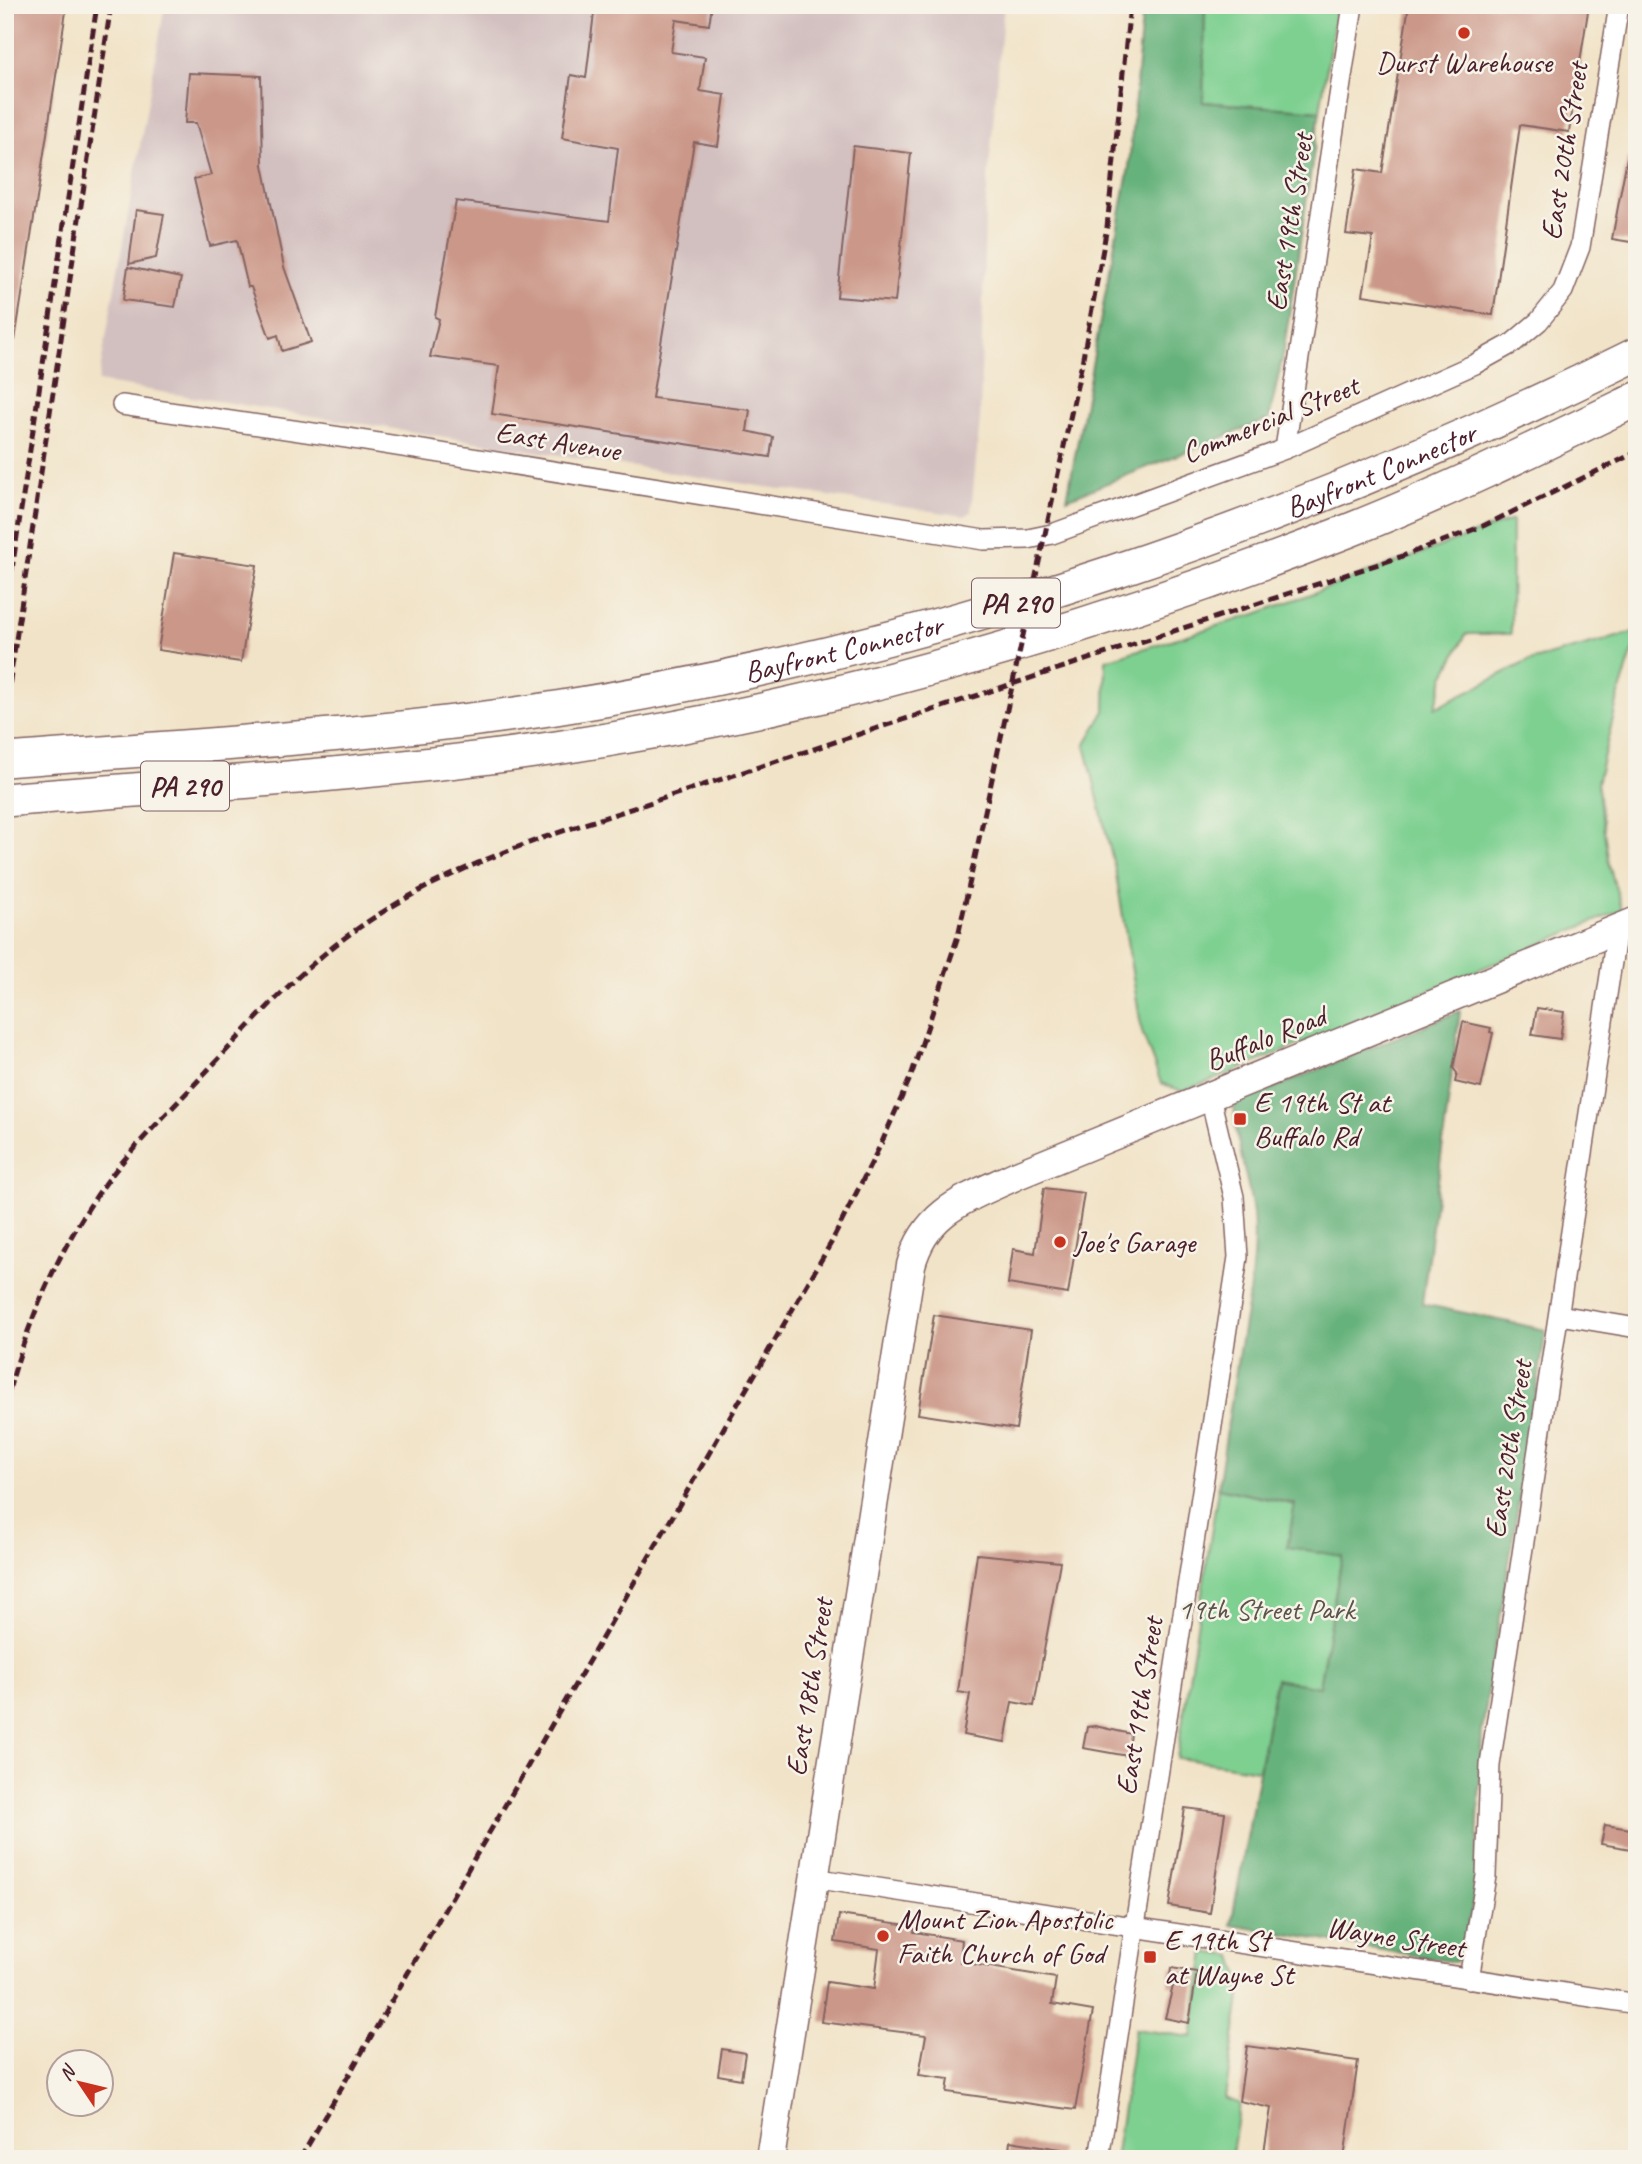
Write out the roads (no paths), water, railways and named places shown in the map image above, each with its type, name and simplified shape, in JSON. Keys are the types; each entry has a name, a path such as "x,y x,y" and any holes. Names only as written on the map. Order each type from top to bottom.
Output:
{"highway":[{"name":"Bayfront Connector","path":"5,760 360,732 557,708 711,680 827,655 1092,581 1206,542 1459,440 1637,355"},
{"name":"Bayfront Connector","path":"5,800 365,771 555,748 715,720 867,686 1058,633 1211,582 1353,529 1500,466 1637,399"}],"main road":[{"name":"Buffalo Road","path":"925,1229 962,1201 1017,1175 1627,925"},
{"name":"East 18th Street","path":"770,2159 911,1265 925,1229"}],"street":[{"name":"East 19th Street","path":"1285,449 1353,5"},
{"name":"East 20th Street","path":"1556,302 1570,279 1580,247 1619,5"},
{"name":"Commercial Street","path":"985,540 1028,539 1075,527 1285,449 1496,354 1528,331 1556,302"},
{"name":"East Avenue","path":"122,405 361,440 985,540"},
{"name":"East 20th Street","path":"1469,1979 1486,1876 1490,1765 1559,1315 1627,925"},
{"name":"East 19th Street","path":"1099,2159 1238,1257 1234,1197 1210,1097"},
{"path":"1559,1315 1637,1328"},
{"name":"Wayne Street","path":"813,1878 1637,2004"}],"railway":[{"path":"5,616 97,5"},
{"path":"5,713 111,5"},
{"path":"300,2159 831,1243 882,1142 911,1076 958,936 1082,363 1107,227 1130,5"},
{"path":"5,1405 23,1344 47,1285 76,1229 111,1176 156,1124 296,979 357,929 403,900 475,864 551,835 1400,557 1483,526 1637,452"}],"place":[{"name":"Durst Warehouse","path":"1464,33"},
{"name":"E 19th St at Buffalo Rd","path":"1240,1119"},
{"name":"Joe's Garage","path":"1060,1242"},
{"name":"Mount Zion Apostolic Faith Church of God","path":"883,1936"},
{"name":"E 19th St at Wayne St","path":"1150,1957"}],"park label":[{"name":"19th Street Park","path":"1266,1609"}]}
